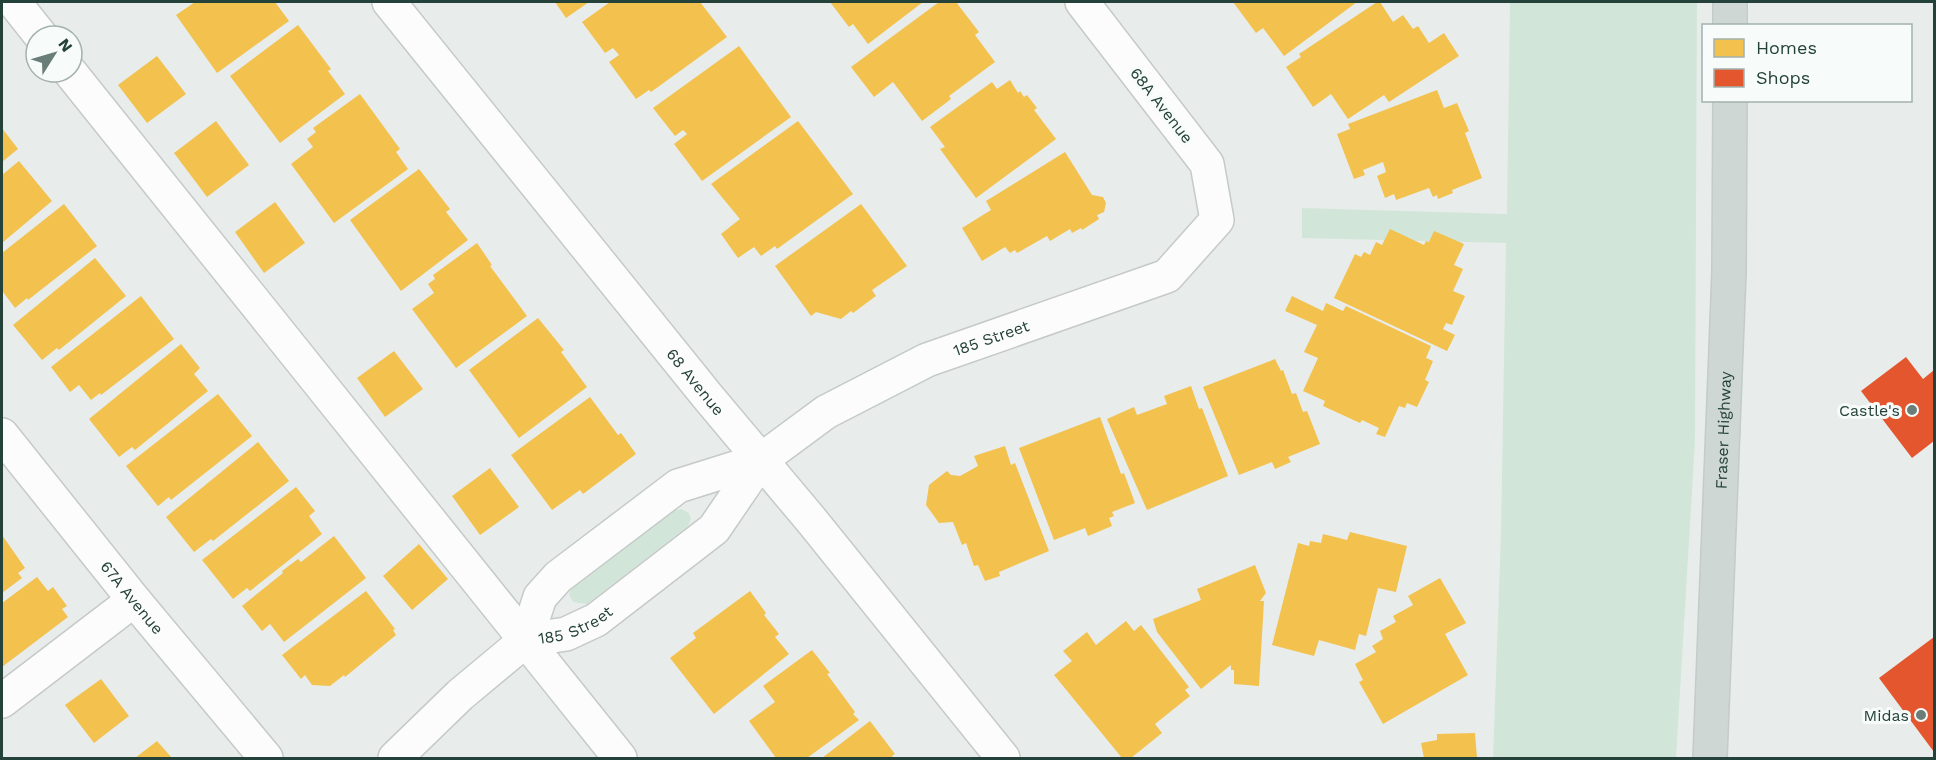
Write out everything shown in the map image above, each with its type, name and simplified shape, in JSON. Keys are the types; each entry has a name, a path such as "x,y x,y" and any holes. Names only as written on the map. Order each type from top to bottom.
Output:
{"main road":[{"path":"1730,2 1730,24"},
{"name":"Fraser Highway","path":"1710,759 1729,284 1730,102"}],"street":[{"path":"14,2 31,24"},
{"name":"68 Avenue","path":"389,2 1003,759"},
{"name":"68A Avenue","path":"1082,2 1207,164 1217,220"},
{"path":"80,84 620,759"},
{"name":"185 Street","path":"761,460 714,529 596,620 566,634 526,640 540,597 558,577 678,486 761,460 826,412 927,360 1167,276 1217,220"},
{"name":"67A Avenue","path":"2,435 134,600 266,759"},
{"path":"2,701 134,600"},
{"path":"395,759 460,695 526,640"}],"green space":[{"path":"1510,2 1697,2 1695,441 1676,758 1493,758 1501,534 1506,243 1302,238 1302,208 1507,214"},
{"path":"681,509 689,513 691,519 688,526 587,604 573,602 569,595 571,588 674,511"}],"building: Homes":[{"path":"195,2 275,2 289,21 217,73 176,15"},
{"path":"555,2 589,2 566,18"},
{"path":"610,2 700,2 727,37 651,92 649,90 636,99 609,62 619,55 613,48 605,53 582,22"},
{"path":"830,2 923,2 868,44 853,24 849,27"},
{"path":"939,2 956,2 979,32 975,35 995,62 949,96 951,99 922,121 893,82 874,97 851,67"},
{"path":"1233,2 1357,2 1284,56 1263,28 1256,33"},
{"path":"1380,2 1393,22 1403,15 1413,29 1418,26 1429,43 1444,33 1459,56 1389,102 1384,95 1348,119 1331,94 1313,107 1286,67 1301,57 1299,54"},
{"path":"298,25 331,69 328,71 345,94 280,143 230,76"},
{"path":"739,46 791,117 702,181 674,144 687,134 683,130 675,136 653,108"},
{"path":"157,56 186,94 147,123 118,85"},
{"path":"1010,80 1018,93 1020,91 1024,97 1027,95 1037,108 1034,110 1056,139 976,198 940,149 945,147 930,127 992,82 997,89"},
{"path":"1437,90 1444,108 1457,103 1469,131 1465,133 1482,178 1452,190 1453,193 1438,199 1437,195 1433,197 1429,188 1396,200 1394,194 1385,198 1377,176 1386,172 1383,162 1363,170 1365,175 1354,179 1337,134 1350,129 1348,124"},
{"path":"360,94 400,149 396,152 408,169 334,223 291,164 313,147 307,139 316,132 313,128"},
{"path":"216,121 249,165 207,197 174,153"},
{"path":"798,121 853,194 777,249 775,246 761,256 754,247 738,258 721,234 740,219 711,184"},
{"path":"2,128 18,149 2,162"},
{"path":"1065,152 1092,195 1103,197 1106,203 1104,212 1097,215 1099,219 1082,230 1081,228 1072,233 1070,229 1050,241 1047,236 1017,253 1015,250 1010,253 1005,247 982,261 962,228 991,210 986,201"},
{"path":"19,161 52,201 2,243 2,175"},
{"path":"419,169 450,209 446,212 468,240 401,291 350,220"},
{"path":"275,202 305,243 264,273 235,232"},
{"path":"64,204 97,246 15,308 2,293 2,253"},
{"path":"861,204 907,266 872,290 876,296 853,313 851,311 841,319 816,312 811,316 775,266"},
{"path":"1390,229 1424,245 1426,241 1429,242 1434,231 1464,244 1454,265 1463,269 1453,291 1465,296 1452,325 1446,323 1443,329 1455,335 1447,351 1334,298 1355,254 1361,257 1364,252 1370,255 1376,242 1382,245"},
{"path":"477,243 492,265 490,266 527,316 456,368 412,309 434,293 428,284 435,279 433,275"},
{"path":"95,258 126,296 59,350 57,348 42,360 13,325"},
{"path":"141,296 174,339 101,395 100,393 91,400 79,385 70,392 51,367"},
{"path":"1292,296 1323,311 1326,303 1343,311 1346,306 1431,346 1426,358 1433,361 1425,380 1429,382 1417,407 1407,403 1405,408 1399,406 1385,437 1376,434 1379,428 1362,420 1360,423 1323,406 1325,401 1303,391 1318,358 1304,352 1317,325 1285,311"},
{"path":"538,318 564,350 561,352 587,387 519,438 469,370"},
{"path":"181,344 200,368 194,374 208,391 135,450 132,447 119,457 89,419"},
{"path":"394,351 423,389 385,417 357,378"},
{"path":"1275,359 1281,371 1283,370 1292,394 1296,393 1303,412 1307,411 1320,444 1288,457 1291,462 1275,469 1272,462 1239,475 1203,387"},
{"path":"1191,386 1199,409 1202,408 1228,476 1147,510 1107,419 1134,407 1137,415 1167,404 1164,396"},
{"path":"218,394 252,436 171,500 169,497 158,506 126,466"},
{"path":"590,397 618,435 621,433 636,454 583,494 580,490 552,510 511,455"},
{"path":"1100,417 1121,474 1124,473 1135,503 1112,512 1114,516 1109,518 1112,526 1088,536 1085,528 1054,540 1019,448"},
{"path":"258,442 289,481 213,541 211,539 194,552 166,517"},
{"path":"1005,446 1011,465 1015,463 1049,551 999,572 1000,576 985,581 978,565 974,566 966,543 962,545 953,522 939,523 926,505 929,485 947,471 951,475 960,476 978,466 974,456"},
{"path":"490,468 519,507 480,535 452,496"},
{"path":"296,487 315,511 309,516 322,534 250,591 247,588 233,599 202,560"},
{"path":"1350,532 1407,546 1396,592 1378,588 1366,636 1359,634 1355,650 1319,640 1314,656 1272,645 1298,543 1309,546 1310,541 1321,543 1323,534 1347,540"},
{"path":"2,535 25,568 18,573 22,578 2,593"},
{"path":"334,536 366,578 284,642 270,624 262,631 242,606 283,573 282,571 298,559 301,562"},
{"path":"419,544 448,579 412,610 383,576"},
{"path":"1255,565 1266,593 1260,601 1264,601 1259,686 1234,684 1234,670 1231,670 1231,665 1201,689 1157,632 1153,619 1201,600 1197,589"},
{"path":"37,577 48,591 53,587 67,606 62,609 68,617 2,667 2,603"},
{"path":"1440,578 1466,623 1445,634 1468,675 1383,724 1359,682 1363,680 1355,664 1376,652 1372,646 1383,639 1380,631 1396,622 1393,616 1413,605 1408,596"},
{"path":"366,591 395,629 393,630 396,635 345,677 344,675 330,686 312,685 305,675 301,679 282,655"},
{"path":"750,591 766,613 764,615 779,634 775,637 789,654 714,714 670,658 696,638 693,633"},
{"path":"1126,621 1134,631 1141,625 1189,687 1185,690 1190,696 1155,724 1162,733 1131,758 1122,758 1054,675 1072,661 1063,651 1087,632 1096,645"},
{"path":"812,650 830,673 827,674 859,720 807,758 776,758 749,721 775,702 763,686"},
{"path":"101,679 129,716 94,743 65,705"},
{"path":"870,721 895,754 892,756 894,758 822,758"},
{"path":"1475,733 1477,758 1424,758 1421,743 1437,740 1437,734"},
{"path":"157,741 172,758 135,758"}],"building: Shops":[{"path":"1906,357 1923,379 1934,370 1934,441 1912,458 1861,391"},
{"name":"Midas","path":"1934,637 1934,752 1879,678"}],"place":[{"name":"Castle's","path":"1912,410"},
{"name":"Midas","path":"1921,715"}]}
